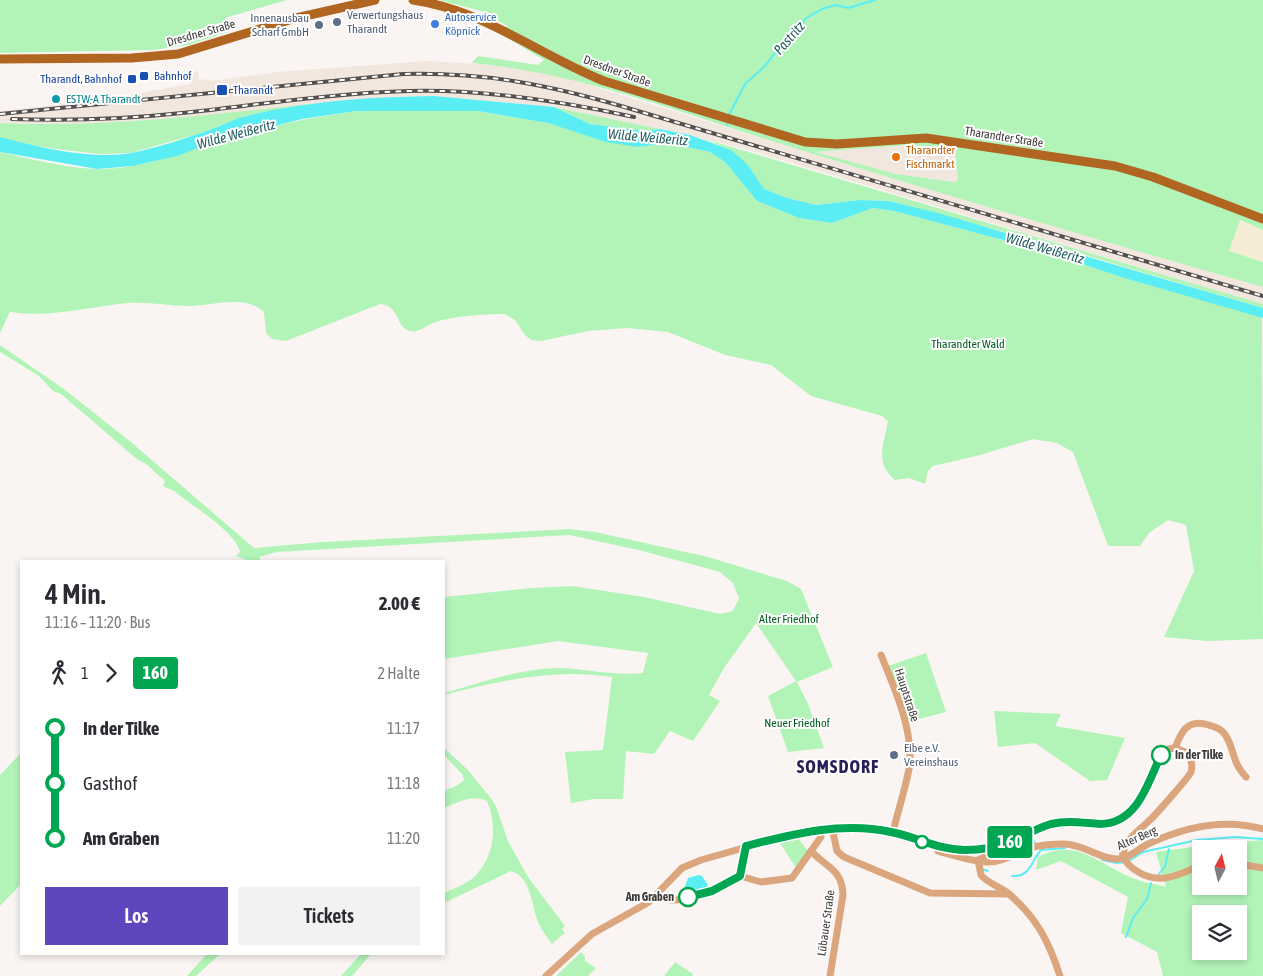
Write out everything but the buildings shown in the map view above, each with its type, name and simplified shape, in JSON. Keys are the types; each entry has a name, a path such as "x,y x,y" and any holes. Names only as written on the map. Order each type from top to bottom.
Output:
{"main road":[{"name":"Dresdner Straße","path":"0,59 132,58 178,54 296,18 375,0"},
{"name":"Dresdner Straße","path":"413,0 440,5 472,15 571,67 604,81 735,121"},
{"name":"Tharandter Straße","path":"735,121 805,142 837,144 897,139 931,139 1115,166 1153,177 1263,219"}],"street":[{"name":"Hauptstraße","path":"881,655 898,699 907,734 909,767 893,832"},
{"path":"1175,748 1180,733 1188,725 1199,723 1214,726 1226,736 1237,769 1246,777"},
{"path":"546,976 598,930 656,896 682,868 746,846 832,828 861,828 893,832 942,848 965,850 1002,845 1051,824 1072,821 1098,824 1115,821 1141,801 1162,754 1175,748 1188,753 1191,761 1190,774 1156,814 1128,840 1124,850 1126,860 1144,876 1162,879 1192,868"},
{"name":"Alter Berg","path":"936,850 987,862 1000,860 1039,846 1065,844 1081,846 1105,857 1126,860 1160,839 1201,827 1219,824 1242,824 1263,829"},
{"path":"832,828 837,851 844,857 924,892 956,894 990,892 1009,894"},
{"path":"656,896 666,899 699,896 740,876 761,882 792,878 821,837 820,830"},
{"path":"1002,845 1001,850 978,860 979,871 983,878 1009,894 1032,918 1050,945 1060,976"},
{"path":"740,876 746,846"},
{"name":"Lübauer Straße","path":"811,851 839,874 843,883 843,895 830,976"},
{"path":"1248,866 1263,868"}],"shaded area":[{"path":"427,61 493,65 548,73 883,175 1263,287 1263,304 748,150 690,135 554,107 434,96 394,97 174,120 91,125 0,123 0,111 100,100 191,84 191,72 198,71 199,80 210,79 211,81 277,72"},
{"path":"908,145 944,147 955,152 958,180 954,182 896,174 813,152"},
{"path":"1240,220 1263,230 1263,262 1229,251"}],"green space":[{"path":"0,0 287,0 225,18 228,32 188,45 153,50 0,53"},
{"path":"439,0 1263,0 1263,230 1240,220 1229,251 1263,262 1263,287 909,183 633,97 553,76 513,68 472,63 478,56 538,65 544,60 502,35 507,26 481,11","holes":["908,145 944,147 944,151 955,152 958,180 954,182 896,174 815,152"]},
{"path":"309,104 245,116 208,131 130,153 101,154 64,150 29,145 0,137 0,123 78,124 155,120"},
{"path":"554,107 660,129 645,131 590,124"},
{"name":"Tharandter Wald","path":"356,111 478,111 548,123 638,147 669,143 710,152 725,162 757,201 799,218 832,223 873,208 894,211 1040,250 1124,278 1262,317 1263,639 1208,641 1164,637 1194,571 1186,525 1168,520 1149,533 1140,546 1108,546 1073,452 1057,443 1033,439 980,455 933,466 928,471 925,484 909,478 895,480 884,467 882,453 888,421 882,416 811,396 771,365 725,355 668,332 627,328 588,331 541,341 531,340 525,335 515,320 505,314 457,317 438,321 418,330 410,331 402,326 391,309 380,304 286,341 272,339 266,333 264,312 248,303 228,302 199,306 128,303 54,313 25,314 10,312 0,333 0,152 73,167 112,169 157,160 267,127"},
{"path":"701,138 1263,304 1263,308 1041,242 889,201 859,200 816,205 787,198 764,189 731,150"},
{"path":"0,345 64,389 132,443 254,548 323,542 570,529 595,532 708,557 787,581 801,589 833,667 797,682 808,704 824,748 788,752 768,696 796,681 756,623 724,668 709,695 720,701 693,741 670,731 654,754 626,751 623,799 594,799 571,803 565,752 603,750 612,677 569,674 548,675 485,685 445,695 445,693 530,670 559,668 622,674 643,673 648,653 558,641 445,659 445,597 531,588 572,586 644,597 720,614 733,611 739,598 733,583 720,572 643,551 569,535 277,552 259,557 260,560 246,560 236,556 240,552 236,544 212,519 174,491 163,486 165,481 145,463 138,460 61,394 53,391 39,376 0,352"},
{"path":"926,653 946,712 911,721 907,719 888,666"},
{"path":"994,711 1061,714 1055,726 1125,738 1107,780 1090,781 1035,743 998,747"},
{"path":"445,749 468,770 490,797 496,806 508,841 528,877 565,926 562,929 565,933 552,944 539,924 527,886 518,874 511,871 445,903 445,893 462,885 477,874 488,857 491,848 493,829 487,801 476,798 460,801 445,808 445,791 464,780 462,774 445,756"},
{"path":"20,754 20,885 0,906 0,775"},
{"path":"798,838 808,851 796,868 780,843"},
{"path":"1263,840 1263,976 1163,976 1157,952 1121,933 1128,897 1061,861 1036,870 1038,857 1052,851 1076,851 1088,855 1135,879 1166,887 1156,852 1192,847 1192,895 1248,895 1248,841"},
{"path":"581,952 585,957 585,961 596,968 588,976 556,976"},
{"path":"206,955 219,955 196,976 187,976"},
{"path":"360,955 370,955 352,976 341,976"},
{"path":"675,962 693,974 692,976 664,976"}],"water":[{"name":"Wilde Weißeritz","path":"434,96 554,107 590,124 645,131 660,129 690,135 731,150 747,164 764,189 787,198 816,205 859,200 889,201 938,213 1263,308 1263,318 1124,278 1040,250 894,211 873,208 832,223 799,218 757,201 725,162 710,152 669,143 638,147 606,142 548,123 478,111 356,111 302,119 216,141 177,156 133,166 97,169 0,152 0,137 82,154 115,155 131,153 189,137 241,117 269,111 316,103 387,97"},
{"path":"702,876 708,885 707,888 701,893 682,894 688,878"}],"waterway":[{"name":"Pastritz","path":"729,115 745,84 765,66 784,41 796,34 805,19 822,9 836,5 848,8 875,0"},
{"path":"1006,839 1015,835"},
{"path":"1031,837 1036,844"},
{"path":"1129,861 1143,852 1197,840 1235,837 1263,839"},
{"path":"1121,847 1123,841"},
{"path":"1012,876 1018,876 1027,871 1041,850 1065,848"},
{"path":"1159,874 1165,866 1169,849"},
{"path":"1102,860 1117,863 1125,862"},
{"path":"982,869 988,871"},
{"path":"1126,937 1133,918 1147,899 1151,883"}],"railway":[{"path":"0,114 403,74 487,77 566,91 621,106 1263,296"},
{"path":"12,119 76,120 140,117 352,94 409,91 465,92 522,97 634,117"}],"bus line":[{"name":"160","path":"688,897 699,896 712,891 740,876 745,860 746,846 795,834 832,828 861,828 893,832 936,847 965,850 1002,845 1040,827 1051,824 1072,821 1098,824 1115,821 1141,801 1161,755"}],"place":[{"name":"Verwertungshaus Tharandt","path":"337,22"},
{"name":"Autoservice Köpnick","path":"435,24"},
{"name":"Innenausbau Scharf GmbH","path":"319,25"},
{"name":"Bahnhof","path":"144,76"},
{"name":"Tharandt, Bahnhof","path":"132,79"},
{"name":"Tharandt","path":"222,90"},
{"name":"ESTW-A Tharandt","path":"56,99"},
{"name":"Tharandter Fischmarkt","path":"896,157"},
{"name":"Eibe e.V. Vereinshaus","path":"894,755"},
{"name":"In der Tilke","path":"1161,755"},
{"name":"Am Graben","path":"688,897"}],"district":[{"name":"SOMSDORF","path":"838,767"}],"park label":[{"name":"Alter Friedhof","path":"789,619"},
{"name":"Neuer Friedhof","path":"797,723"}]}
